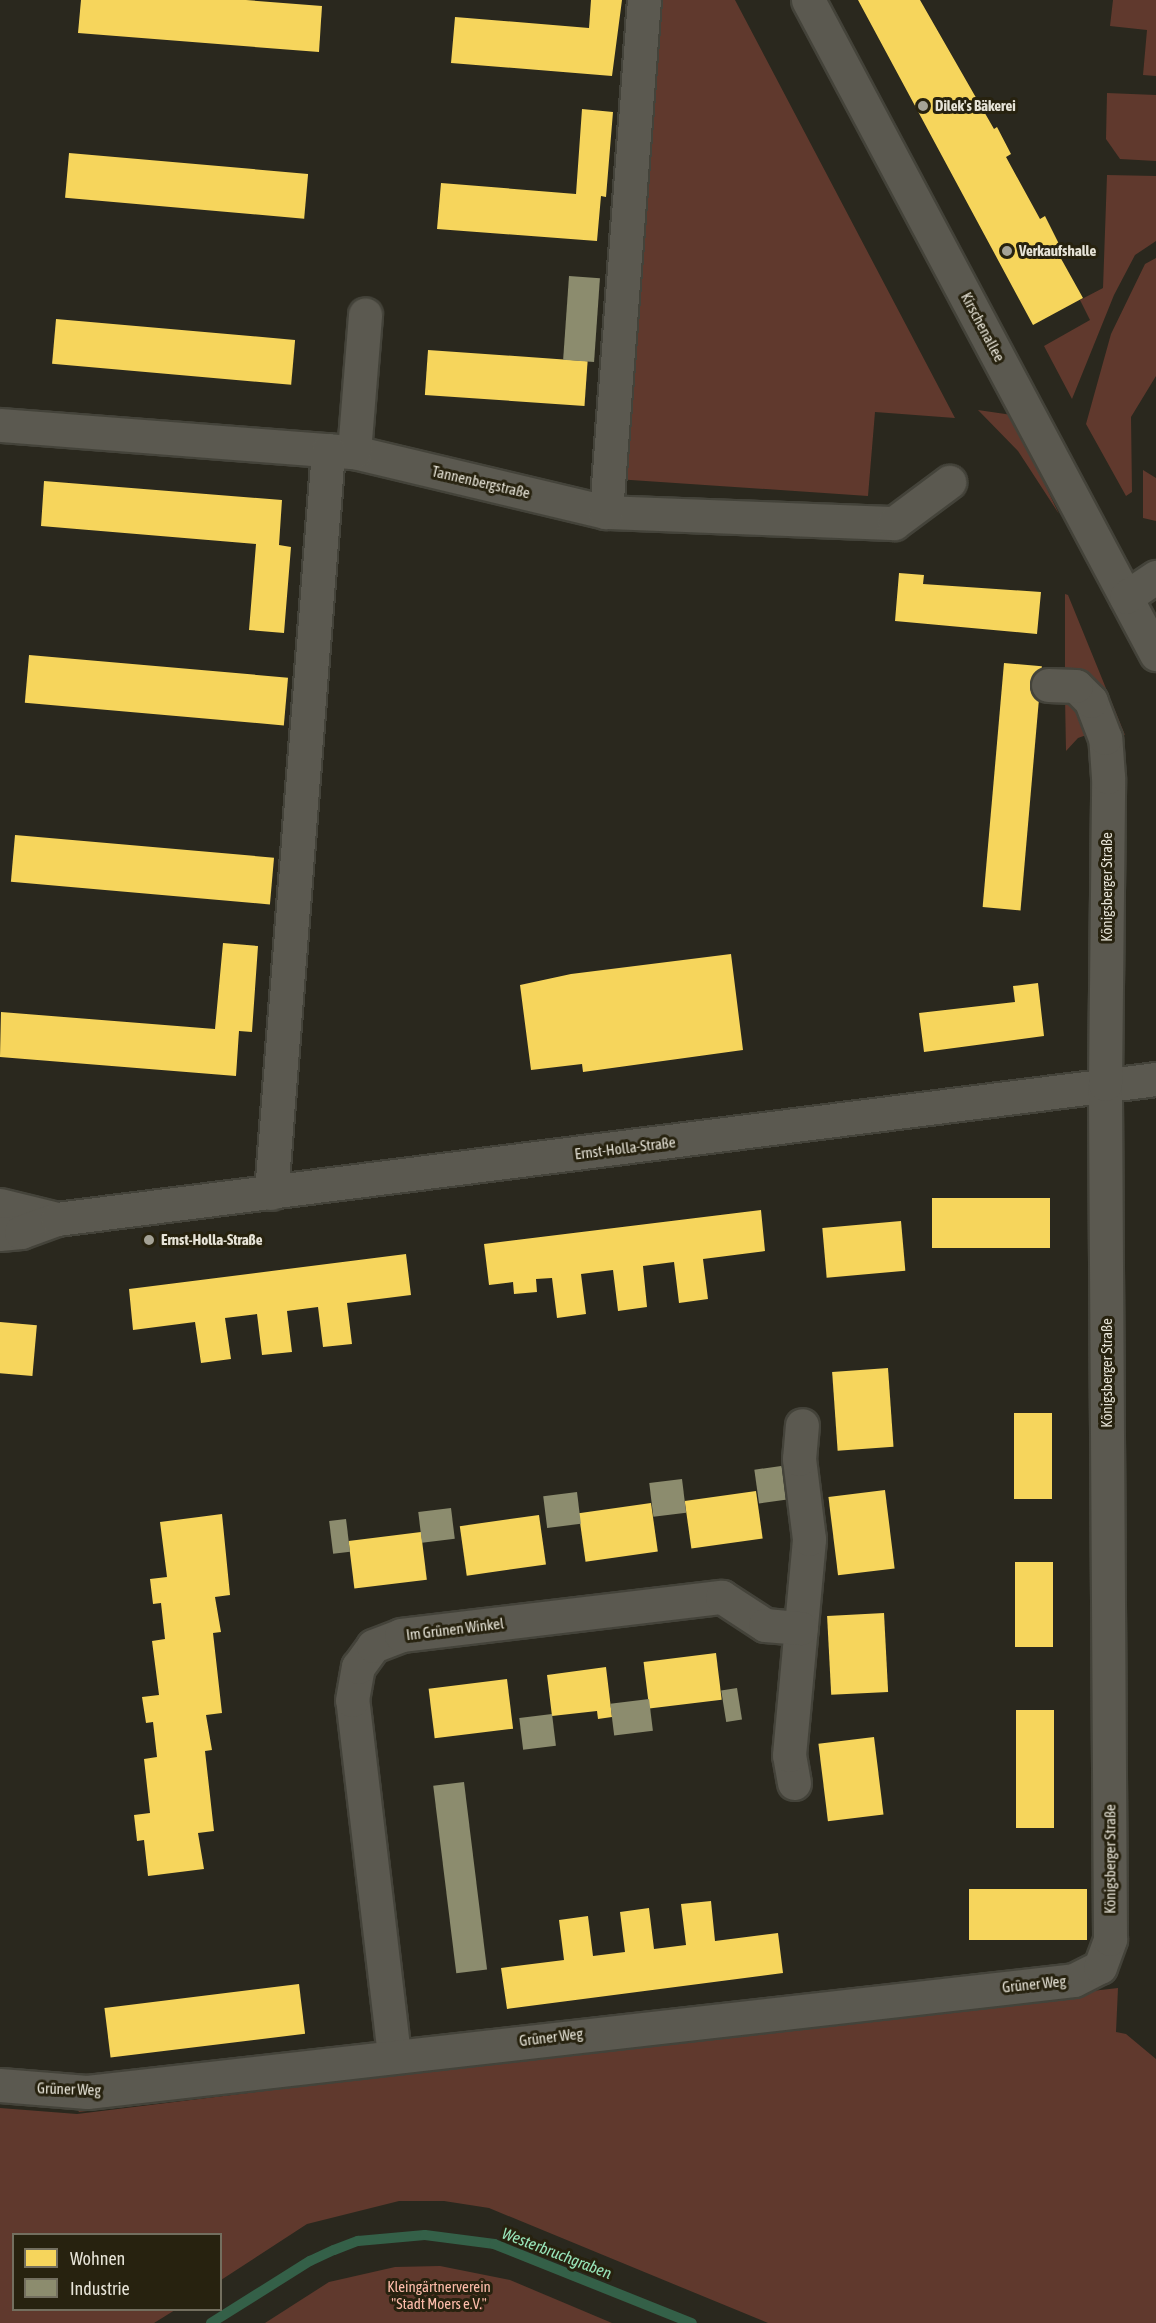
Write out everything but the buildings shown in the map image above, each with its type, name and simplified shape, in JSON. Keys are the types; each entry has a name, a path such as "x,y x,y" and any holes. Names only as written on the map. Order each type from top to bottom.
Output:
{"street":[{"path":"606,512 644,0"},
{"name":"Kirschenallee","path":"808,0 1156,654"},
{"path":"271,1193 341,451 365,314"},
{"name":"Tannenbergstraße","path":"0,425 341,451 606,512 894,524 949,482"},
{"path":"1126,597 1156,577"},
{"name":"Königsberger Straße","path":"1048,685 1076,686 1091,701 1105,738 1108,777 1105,1084 1110,1939 1100,1967"},
{"name":"Ernst-Holla-Straße","path":"0,1234 21,1232 57,1219 1156,1079"},
{"name":"Ernst-Holla-Straße","path":"0,1205 57,1219"},
{"path":"794,1783 789,1755 809,1539 799,1459 802,1425"},
{"name":"Im Grünen Winkel","path":"394,2055 352,1700 357,1667 373,1646 400,1635 722,1597 765,1625 801,1628"},
{"name":"Grüner Weg","path":"0,2085 87,2092 394,2055 1074,1980 1100,1967"}],"green space":[{"path":"653,0 735,0 955,418 875,412 868,496 616,479"},
{"path":"1113,0 1156,0 1156,76 1143,75 1147,30 1110,26"},
{"path":"1107,93 1156,95 1156,161 1120,159 1106,139"},
{"path":"1107,175 1156,176 1156,241 1135,255 1114,295 1072,399 1044,346 1090,320 1080,300 1103,288"},
{"path":"1156,258 1156,376 1131,417 1132,492 1126,496 1086,424 1111,334 1145,264"},
{"path":"978,410 1012,415 1059,514 1018,451"},
{"path":"1143,470 1156,478 1156,521 1143,518"},
{"path":"1065,594 1068,595 1125,735 1115,731 1073,670 1065,668"},
{"path":"1065,697 1071,697 1092,733 1078,738 1066,751"},
{"path":"1118,1988 1116,2032 1126,2034 1156,2059 1156,2323 768,2323 489,2208 444,2201 399,2201 307,2224 222,2279 222,2233 12,2233 12,2311 173,2311 154,2323 0,2323 0,2108 77,2114 288,2088 79,2112 76,2107 106,2107 345,2077 346,2081 371,2078 371,2074"},
{"name":"Kleingärtnerverein \"Stadt Moers e.V.\"","path":"440,2266 510,2280 612,2323 265,2323 329,2282 395,2267"}],"waterway":[{"name":"Westerbruchgraben","path":"211,2323 310,2261 334,2250 358,2241 425,2235 494,2244 692,2323"}],"place":[{"name":"Dilek's Bäkerei","path":"923,106"},
{"name":"Verkaufshalle","path":"1007,251"},
{"name":"Ernst-Holla-Straße","path":"149,1240"}]}
